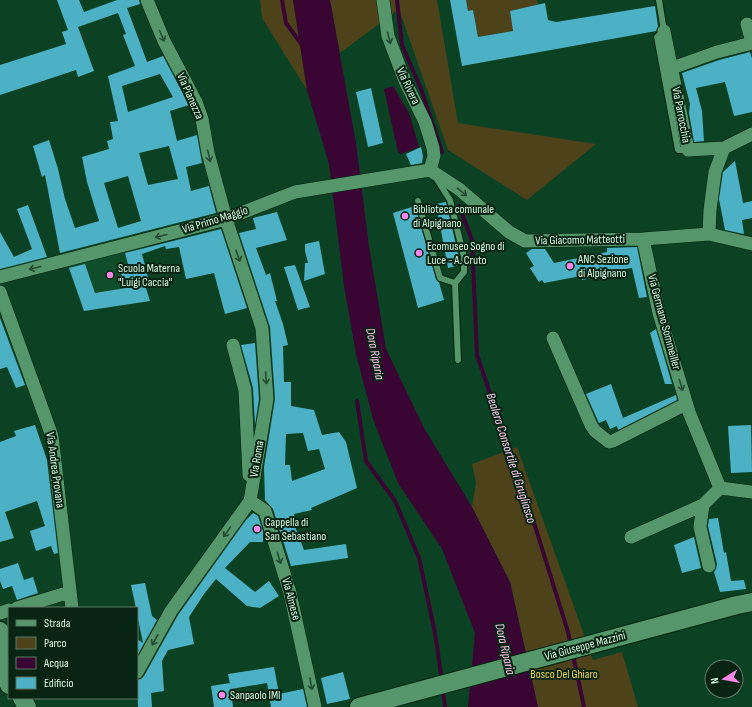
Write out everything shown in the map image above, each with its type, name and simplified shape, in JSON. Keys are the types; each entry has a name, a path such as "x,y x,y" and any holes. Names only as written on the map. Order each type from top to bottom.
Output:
{"street":[{"name":"Via Pianezza","path":"147,0 164,41 196,102 202,119 208,153 226,219"},
{"name":"Via Rivera","path":"382,0 388,36 392,48 405,81 425,122 433,148 434,156 424,171"},
{"path":"672,68 717,52 752,42 747,24"},
{"name":"Via Parrocchia","path":"664,31 688,150 724,148"},
{"path":"709,234 710,210 715,172 724,148 752,134"},
{"name":"Via Primo Maggio","path":"0,277 226,219 295,192 424,171"},
{"name":"Via Giacomo Matteotti","path":"424,171 459,189 508,232 525,241 644,239 709,234 752,244"},
{"name":"Via Roma","path":"138,670 171,611 250,500 267,399 263,339 262,328 226,219"},
{"name":"Via Germano Sommeiller","path":"644,239 659,313 686,404 720,488"},
{"name":"Via Andrea Provana","path":"0,292 52,436 72,607"},
{"path":"552,338 591,425 595,431 609,442 614,441 686,404"},
{"path":"233,345 245,390 250,500"},
{"path":"631,537 703,505 720,488 752,492"},
{"name":"Via Almese","path":"250,500 265,511 290,592 315,707"},
{"path":"703,505 700,527 709,566"},
{"path":"20,607 70,592"},
{"name":"Via Giuseppe Mazzini","path":"359,707 627,634 752,602"},
{"name":"Via Giuseppe Mazzini","path":"718,611 752,615"},
{"path":"0,630 8,654"},
{"path":"0,658 8,682"}],"lane":[{"path":"658,0 664,31 657,37 678,150 688,150"},
{"path":"424,171 450,200 464,257 464,272 455,283 458,360"},
{"path":"418,201 440,278 455,283"}],"shaded area":[{"name":"Scuola Materna \"Luigi Caccia\"","path":"140,243 149,281 144,282 150,301 84,311 68,264"}],"green space":[{"path":"260,0 293,0 307,90 262,18"},
{"path":"330,0 437,0 458,123 596,144 527,200 448,150 399,9 340,53"},
{"path":"466,0 537,0 538,5 510,11 513,31 478,37 473,10 468,11"},
{"name":"Bosco Del Ghiaro","path":"517,447 593,660 622,652 638,707 538,707 510,582 472,507 476,483 472,464"}],"water":[{"name":"Dora Riparia","path":"293,0 330,0 356,143 369,246 386,349 424,428 472,507 510,582 538,707 468,707 475,633 442,549 398,483 373,419 356,354 344,286 329,164 307,90"},
{"path":"393,86 409,113 419,147 401,154 398,152 384,89"}],"building":[{"path":"57,0 79,0 84,12 117,0 139,0 140,4 127,8 147,62 163,56 189,105 170,111 177,141 197,135 202,163 186,167 191,191 209,186 216,213 60,253 45,175 42,177 33,146 49,140 65,199 75,228 99,221 87,182 82,157 109,149 107,141 113,139 110,122 118,121 108,76 135,66 123,35 126,34 118,13 78,27 94,71 78,77 76,70 0,95 0,65 66,44 62,32 68,30","holes":["160,74 173,97 128,112 122,86","169,146 178,179 148,185 139,153","128,176 141,221 118,228 104,183"]},
{"path":"450,0 466,0 468,11 473,10 478,37 513,31 510,11 545,3 548,20 556,22 655,6 658,26 656,31 462,66"},
{"path":"750,52 752,58 752,112 734,116 725,82 696,88 702,111 704,141 694,142 689,113 690,104 682,73 719,60"},
{"path":"371,88 383,143 368,147 356,92"},
{"path":"421,147 423,156 422,163 411,165 406,154"},
{"path":"735,161 743,203 752,201 752,218 742,220 744,234 725,230 719,199 723,172"},
{"path":"446,202 460,262 460,265 448,268 436,204"},
{"path":"28,205 47,257 0,269 0,232 14,257 32,249 17,209"},
{"path":"415,206 436,279 439,282 444,300 418,308 393,213"},
{"path":"277,212 287,240 256,248 266,275 270,273 277,301 275,301 288,345 283,346 284,382 291,382 291,406 314,410 322,435 339,432 346,442 357,488 311,508 312,510 294,514 296,523 294,524 304,550 346,544 348,558 291,566 273,509 265,500 264,467 275,399 270,327 239,233 256,229 253,218","holes":["303,433 308,451 319,449 325,469 292,481 290,465 285,465 286,434"]},
{"path":"221,229 247,308 225,314 214,273 186,279 179,247 166,249 165,246 142,254 149,281 144,282 150,301 84,311 69,268 85,264 95,293 126,288 121,273 130,272 125,253"},
{"path":"319,241 325,274 304,281 305,263 308,263 305,244"},
{"path":"637,247 647,297 639,298 632,268 611,271 612,274 582,280 581,276 544,283 542,280 539,282 530,268 534,266 526,253 532,249 545,249 554,263 607,252 607,248"},
{"path":"295,265 310,307 298,310 284,267"},
{"path":"0,318 25,385 16,388 7,367 0,369"},
{"path":"656,329 672,384 665,384 650,333"},
{"path":"255,343 259,399 255,425 253,388 241,345"},
{"path":"611,384 623,418 676,395 677,400 618,430 617,426 610,429 606,420 599,423 586,394"},
{"path":"35,425 47,460 58,553 54,554 51,546 36,551 30,531 45,526 37,501 5,512 14,538 0,542 0,442 16,436 14,431"},
{"path":"751,425 752,472 731,473 728,426"},
{"path":"253,513 258,516 263,531 263,542 250,542 225,568 255,592 269,581 279,596 260,608 247,606 216,579 189,617 194,644 168,650 162,661 164,691 151,693 152,707 138,707 138,680 144,676 178,615 246,520"},
{"path":"718,518 731,581 744,580 746,589 720,592 714,572 717,564 708,526 709,519"},
{"path":"694,537 701,568 682,573 674,545"},
{"path":"18,563 24,580 33,577 38,593 17,600 12,586 3,589 0,581 0,569"},
{"path":"145,583 152,616 157,620 138,654 138,640 143,643 138,619 138,607 136,607 131,585"},
{"path":"274,667 279,694 303,689 307,707 271,707 267,683 231,689 228,674"},
{"path":"343,672 350,699 327,704 321,678"},
{"name":"Sanpaolo IMI","path":"230,683 233,707 214,707 211,686"}],"waterway":[{"path":"282,0 286,23 302,45"},
{"name":"Bealera Consortile di Grugliasco","path":"397,0 402,45 421,89 442,152"},
{"name":"Bealera Consortile di Grugliasco","path":"459,206 472,240 477,355 535,526 571,646"},
{"path":"357,401 366,461 395,501 419,558 435,633 442,681"},
{"name":"Bealera Consortile di Grugliasco","path":"573,655 584,707"},
{"path":"443,690 445,707"}],"place":[{"name":"Biblioteca comunale di Alpignano","path":"405,216"},
{"name":"Ecomuseo Sogno di Luce - A. Cruto","path":"419,253"},
{"name":"ANC Sezione di Alpignano","path":"570,266"},
{"name":"Scuola Materna \"Luigi Caccia\"","path":"110,275"},
{"name":"Cappella di San Sebastiano","path":"257,529"},
{"name":"Sanpaolo IMI","path":"222,695"}]}
